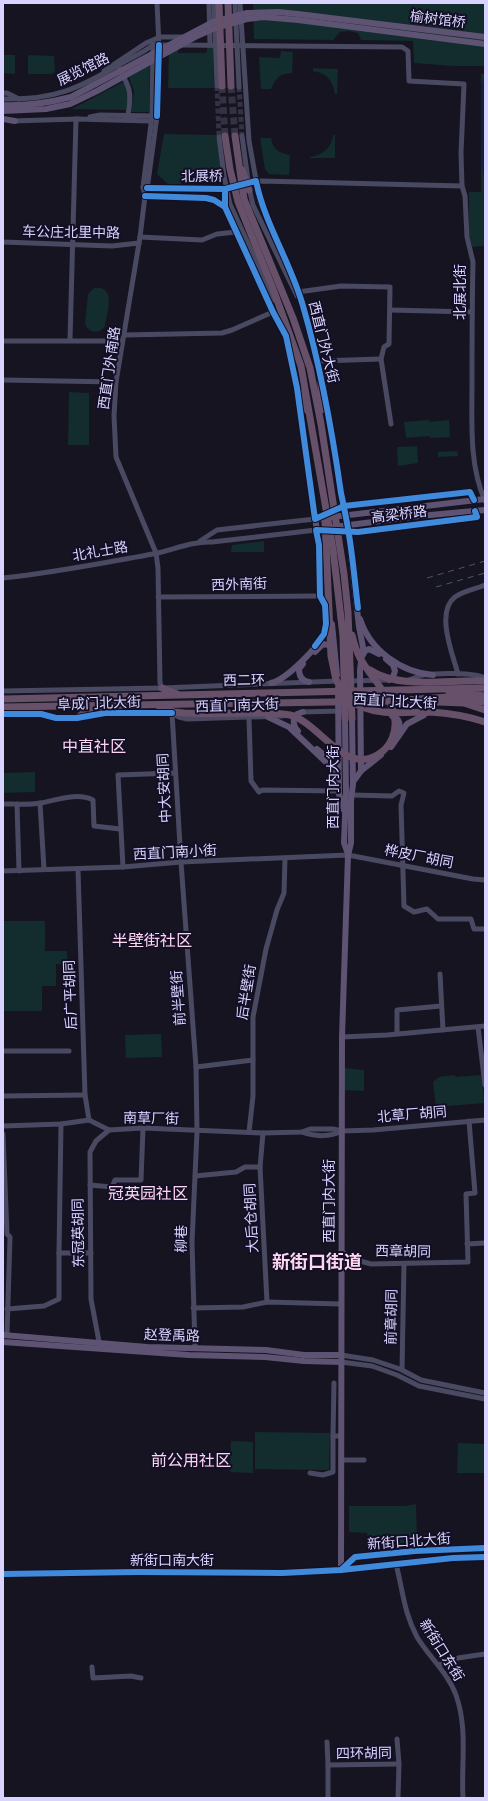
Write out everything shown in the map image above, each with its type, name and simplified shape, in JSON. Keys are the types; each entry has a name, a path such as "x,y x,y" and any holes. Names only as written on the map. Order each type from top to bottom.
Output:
{"highway":[{"path":"219,3 219,86"},
{"path":"228,3 231,86"},
{"name":"西直门外大街","path":"238,136 236,150 244,199 293,318 310,368 321,424 341,552 348,612 349,719"},
{"name":"西直门外大街","path":"222,137 238,202 272,286 301,366 333,549 343,636 349,719"},
{"path":"236,150 249,190"},
{"path":"321,424 322,375"},
{"path":"297,388 311,418"},
{"path":"326,510 325,523 331,656 336,680 343,692 355,704 372,711 449,714 485,722"},
{"path":"153,704 170,711 181,713 274,713 291,716 308,724 344,754 356,758 369,758 381,752 389,744 394,735 396,721 388,700 356,648 348,612"},
{"path":"367,668 379,676 391,680 409,682 434,677 485,678"},
{"path":"472,677 485,684"},
{"path":"162,688 181,695"},
{"name":"西二环","path":"3,698 485,688"},
{"name":"西直门北大街","path":"428,690 485,696"},
{"name":"西直门北大街","path":"424,700 453,697 485,702"},
{"path":"424,700 464,703 485,710"},
{"name":"西二环","path":"3,707 424,700"},
{"path":"77,718 86,712 119,704"}],"main road":[{"name":"榆树馆桥","path":"94,86 213,22 247,13 278,12 298,14 485,37"},
{"name":"榆树馆桥","path":"94,86 215,28 247,19 263,18 298,20 485,44"},
{"name":"展览馆路","path":"3,105 24,106 71,98 94,86"},
{"name":"展览馆路","path":"3,111 46,109 70,104 94,86"},
{"path":"3,120 15,121"},
{"name":"西直门外大街","path":"322,375 335,443 347,525"},
{"name":"西直门外大街","path":"297,388 319,545 320,596"},
{"name":"高梁桥路","path":"315,519 474,500 485,500"},
{"name":"高梁桥路","path":"316,530 347,525 485,510"},
{"path":"303,712 295,716 294,726 320,752 325,755 331,755 339,745 349,719 360,676 362,655 358,608 347,525"},
{"path":"320,596 328,605 330,611 336,647 337,675 349,719 360,748 364,753 379,755 388,748 396,736 400,725 398,719 390,715"},
{"path":"271,683 287,675 315,646 324,634 326,626 326,611 320,596"},
{"path":"358,608 368,636 381,651 404,667 434,677"},
{"path":"309,682 305,681 301,677 299,672 300,667 322,645 328,644 336,647"},
{"path":"362,655 365,651 371,649 390,662 395,672 392,678 387,680"},
{"path":"353,782 361,771 389,748 407,724 424,715"},
{"path":"268,717 289,727 333,769 339,779"},
{"name":"西直门内大街","path":"341,1570 342,1037 348,855 351,843 353,782 349,719"},
{"name":"西直门内大街","path":"348,855 344,843 344,810 349,719"},
{"path":"339,745 339,791 344,810"},
{"path":"360,748 361,771"},
{"name":"赵登禹路","path":"5,1335 189,1355 265,1357 304,1362 341,1359"},
{"name":"赵登禹路","path":"3,1342 195,1348 341,1359"},
{"name":"新街口北大街","path":"341,1570 355,1556 415,1551 485,1548"},
{"name":"新街口北大街","path":"341,1570 453,1558 485,1557"},
{"name":"新街口南大街","path":"3,1574 133,1572 282,1573 341,1570"}],"street":[{"path":"145,188 160,37 157,3"},
{"path":"209,3 210,45"},
{"path":"214,3 219,86"},
{"path":"234,3 239,87"},
{"name":"西直门外大街","path":"240,3 249,141 260,202 280,246 298,292 322,375"},
{"path":"210,28 219,35 231,36 238,32 241,27"},
{"path":"94,86 107,68 146,42 160,37 200,37 210,28"},
{"path":"153,118 153,45 160,37"},
{"path":"153,45 242,45"},
{"name":"展览馆路","path":"3,99 19,100 47,97 94,86 118,66 153,45"},
{"name":"北展北街","path":"242,45 402,47 408,51 409,81 464,84 461,153 462,186 465,196 467,237 473,262 472,422 474,458 485,500"},
{"path":"118,66 130,87 131,100 128,115"},
{"name":"展览馆路","path":"3,93 7,93 19,100"},
{"path":"76,119 128,115 153,118"},
{"path":"15,121 153,118"},
{"path":"70,340 76,119"},
{"name":"西直门外大街","path":"238,136 249,190 254,206 305,315"},
{"name":"西直门外大街","path":"222,137 224,176 230,204 278,309 286,336 297,388"},
{"name":"北展桥","path":"145,188 225,189 256,181 462,186"},
{"name":"西直门外南路","path":"145,188 140,240 116,382 114,416 116,457 156,553 158,568 160,683 162,688"},
{"name":"西直门外大街","path":"225,189 225,206 273,312 286,336"},
{"path":"145,196 206,198 214,200 225,206"},
{"name":"车公庄北里中路","path":"3,242 73,246 112,246 140,240 202,240 217,234 236,232"},
{"path":"298,292 341,286 390,287 389,344 384,347 381,359 390,424"},
{"path":"390,310 472,312"},
{"path":"125,335 222,332 232,330 273,312"},
{"path":"3,341 122,341"},
{"path":"319,361 381,359"},
{"path":"3,380 116,382"},
{"name":"北礼士路","path":"3,578 36,575 156,553 200,541 217,530 315,519"},
{"name":"北礼士路","path":"200,541 212,542 316,530"},
{"path":"458,674 446,627 445,617 447,608 451,601 459,595 485,586"},
{"name":"西外南街","path":"158,597 320,596"},
{"name":"西直门北大街","path":"387,680 405,680 422,675 434,677 458,674 472,677"},
{"name":"西直门南大街","path":"261,683 387,680"},
{"name":"阜成门北大街","path":"3,691 162,688 261,683"},
{"name":"西直门南大街","path":"170,711 184,718 249,718 303,712"},
{"name":"阜成门北大街","path":"3,714 40,714 56,718 77,718 105,713 170,711"},
{"name":"中大安胡同","path":"170,711 181,862"},
{"name":"西直门北大街","path":"303,712 360,711 390,715 452,717 485,726"},
{"path":"249,718 251,781 259,792 262,790 339,791"},
{"path":"123,867 118,775 175,773"},
{"path":"352,795 392,796 399,791 404,793 401,805 404,906 414,912 427,909 438,919 471,919 474,929 485,929"},
{"path":"3,804 40,803 56,798 86,796 93,800 94,826 120,829"},
{"path":"40,803 44,869"},
{"path":"17,804 19,870"},
{"name":"西直门南小街","path":"3,871 123,867 181,862 285,859 348,855"},
{"name":"桦皮厂胡同","path":"348,855 485,880"},
{"name":"后半壁街","path":"249,1132 253,1096 253,1017 266,949 277,910 284,893 285,859"},
{"name":"前半壁街","path":"181,862 196,1067 197,1132"},
{"name":"后广平胡同","path":"78,869 85,1095 89,1120"},
{"path":"440,974 443,1030"},
{"path":"397,1032 397,1010 441,1006"},
{"path":"342,1037 485,1026"},
{"path":"478,1027 485,1084"},
{"path":"3,1050 69,1050"},
{"path":"196,1067 253,1060"},
{"path":"3,1096 85,1095"},
{"path":"3,1126 62,1124 89,1120"},
{"name":"南草厂街","path":"89,1120 109,1130 143,1128 197,1132 262,1133 302,1132 310,1129 333,1128 342,1131"},
{"name":"北草厂胡同","path":"342,1131 373,1130 485,1120"},
{"path":"469,1121 475,1193 466,1194 467,1244 485,1243"},
{"path":"7,1309 44,1306 59,1299 62,1124"},
{"path":"90,1185 112,1187 115,1180 141,1180 143,1128"},
{"name":"东冠英胡同","path":"100,1345 91,1299 90,1152 96,1141 109,1130"},
{"name":"柳巷","path":"195,1348 192,1242 197,1132"},
{"name":"大后仓胡同","path":"262,1133 260,1167 267,1302"},
{"path":"3,1134 7,1234 10,1236 5,1335"},
{"path":"195,1176 236,1172 245,1167 260,1167"},
{"name":"西章胡同","path":"341,1251 353,1259 371,1264 468,1262 467,1244"},
{"path":"59,1253 91,1253"},
{"name":"前章胡同","path":"402,1370 404,1264"},
{"path":"193,1308 243,1307 267,1302 341,1304"},
{"path":"341,1359 373,1360 402,1370 421,1380 485,1393"},
{"path":"341,1359 372,1366 398,1375 419,1386 485,1399"},
{"path":"310,1473 323,1476 333,1472 334,1383"},
{"path":"333,1436 341,1436"},
{"path":"341,1460 364,1460"},
{"name":"新街口东街","path":"396,1564 401,1594 407,1616 418,1638 438,1665 456,1694 462,1716 464,1739 462,1798"},
{"path":"438,1665 458,1658 485,1654"},
{"path":"92,1667 93,1678 131,1676 141,1678"},
{"path":"397,1739 399,1764"},
{"path":"327,1742 328,1765"},
{"name":"四环胡同","path":"328,1798 328,1765 399,1764 398,1798"}],"green space":[{"path":"253,3 485,3 485,66 453,66 414,63 413,41 361,40 358,33 348,31 340,32 333,40 254,39"},
{"path":"207,47 213,47 214,88 168,88 169,49 178,49 178,53 205,53 207,52"},
{"path":"281,51 293,52 292,73 281,75 271,89 261,89 259,57 280,58"},
{"path":"3,55 15,55 15,74 3,73"},
{"path":"28,55 54,56 55,72 52,74 28,74"},
{"path":"150,65 149,112 131,112 134,91 129,77"},
{"path":"313,68 338,69 337,94 335,94 331,81 322,73 313,71"},
{"path":"485,73 485,246 472,247 469,233 469,192 481,192 481,74"},
{"path":"123,82 128,92 126,110 72,109"},
{"path":"164,134 216,135 224,180 216,182 212,178 181,178 181,184 168,184 157,174"},
{"path":"333,135 335,135 335,158 310,158 319,155 326,150 331,144"},
{"path":"260,138 271,138 273,145 277,150 290,155 289,175 269,174 265,169"},
{"path":"94,288 101,288 106,291 109,301 105,326 97,332 89,329 85,324 88,294"},
{"path":"69,392 89,393 89,445 68,445"},
{"path":"429,420 429,422 449,420 450,437 430,438 430,436 406,438 404,422"},
{"path":"417,446 418,463 398,466 397,447"},
{"path":"457,451 458,456 438,457 438,452"},
{"path":"264,541 264,552 231,552 232,545"},
{"path":"35,772 35,792 3,793 3,773"},
{"path":"3,921 45,921 45,951 67,951 67,964 56,964 56,986 42,986 42,1011 3,1011"},
{"path":"161,1034 162,1057 126,1058 125,1035"},
{"path":"344,1068 364,1070 364,1091 343,1090"},
{"path":"454,1075 456,1077 482,1075 484,1103 436,1107 433,1082 439,1077"},
{"path":"255,1432 330,1433 329,1470 255,1469"},
{"path":"231,1441 253,1442 253,1473 230,1472"},
{"path":"458,1443 485,1444 484,1473 457,1473"},
{"path":"416,1504 417,1543 370,1548 367,1533 349,1532 349,1506 405,1506"}],"water":[{"path":"485,77 485,179 482,169 481,85"}],"tunnel":[{"path":"217,86 219,137"},
{"path":"222,86 225,136"},
{"path":"231,86 235,136"},
{"path":"239,87 242,136"}],"railway":[{"path":"427,578 485,561"},
{"path":"436,587 485,573"}],"cycle path":[{"path":"157,116 159,45"},
{"path":"147,188 225,189 256,181 265,213 298,290 321,376 352,553 358,608"},
{"path":"225,189 225,207 273,312 286,336 297,388 315,519 344,506 470,492 474,500"},
{"path":"145,196 206,198 214,200 225,207"},
{"path":"315,646 324,634 326,624 325,605 320,596 319,545 316,530 358,532 477,517 475,511"},
{"path":"3,714 41,714 56,718 77,718 105,713 172,713"},
{"path":"341,1570 355,1557 415,1551 485,1548"},
{"path":"3,1574 138,1572 282,1573 341,1570 453,1558 485,1557"}],"district":[{"name":"中直社区","path":"94,746"},
{"name":"半壁街社区","path":"152,940"},
{"name":"冠英园社区","path":"148,1193"},
{"name":"新街口街道","path":"317,1262"},
{"name":"前公用社区","path":"191,1460"}]}
